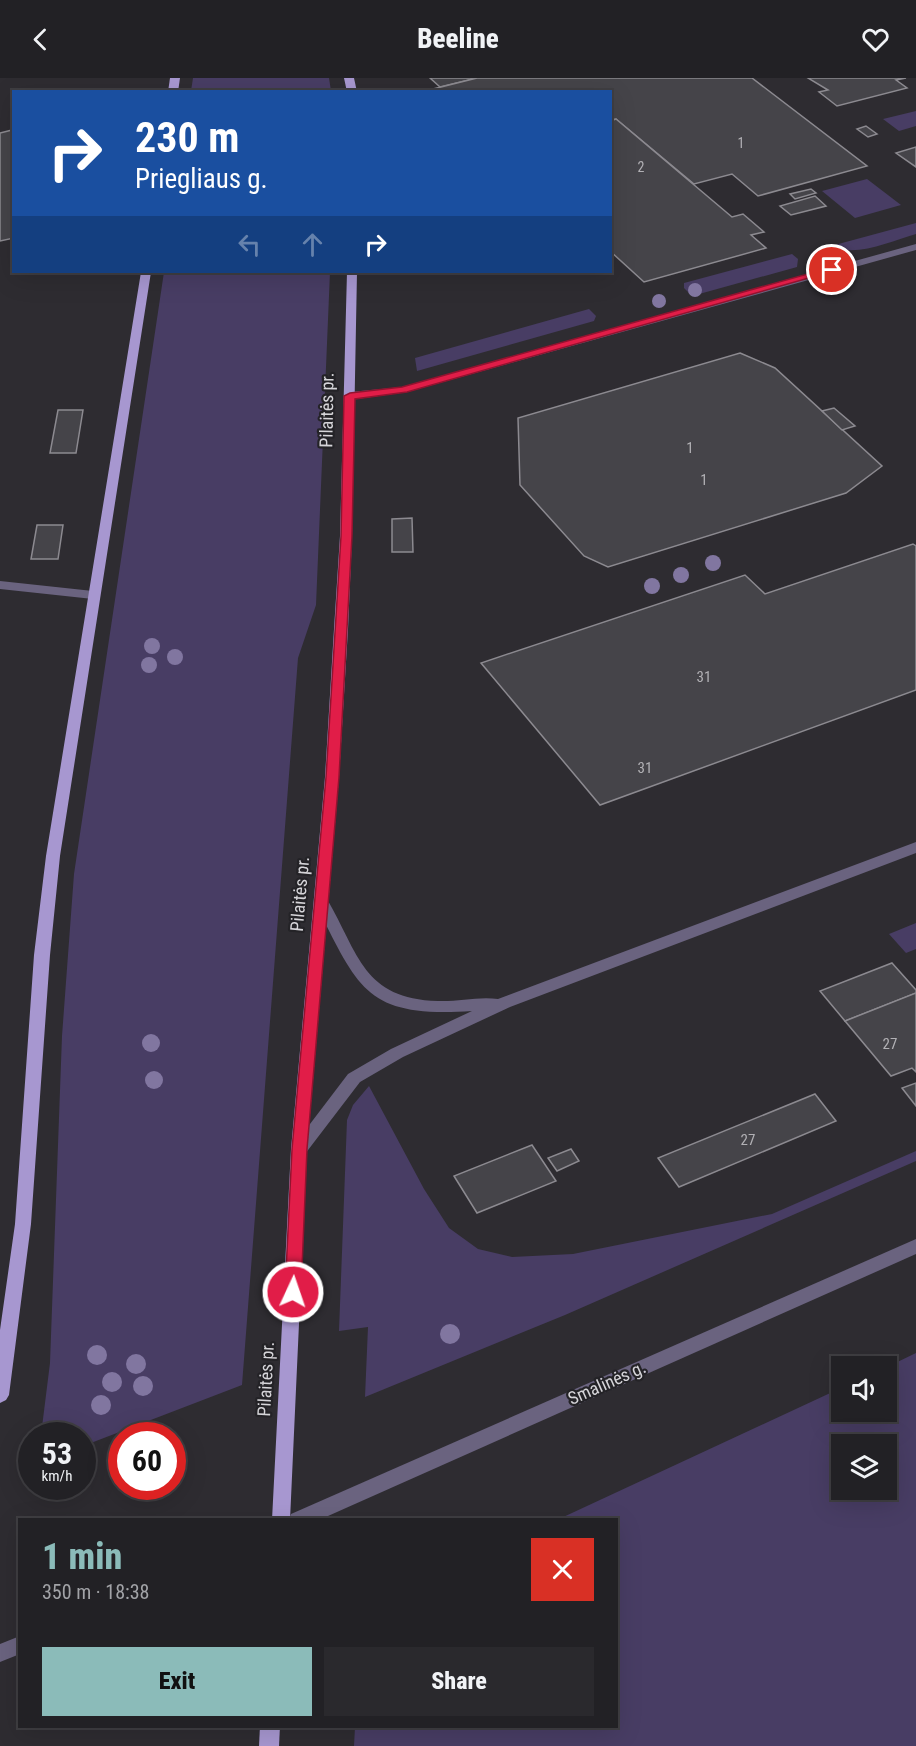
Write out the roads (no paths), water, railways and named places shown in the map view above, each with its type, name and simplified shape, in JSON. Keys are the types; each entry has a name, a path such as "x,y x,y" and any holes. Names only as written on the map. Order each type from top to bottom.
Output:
{"main road":[{"path":"0,1395 23,1224 42,955 51,878 93,595 146,273"},
{"name":"Pilaitės pr.","path":"281,1518 299,1149 332,777 346,536 352,273"},
{"path":"269,1746 270,1728"}],"street":[{"path":"350,396 403,390 916,247"},
{"path":"0,585 93,595"},
{"path":"299,1149 354,1078 397,1053 504,1003 916,847"},
{"path":"322,903 362,975 380,993 396,1001 418,1006 504,1003"},
{"name":"Smalinės g.","path":"303,1518 916,1246"},
{"path":"0,1653 18,1646"}]}
